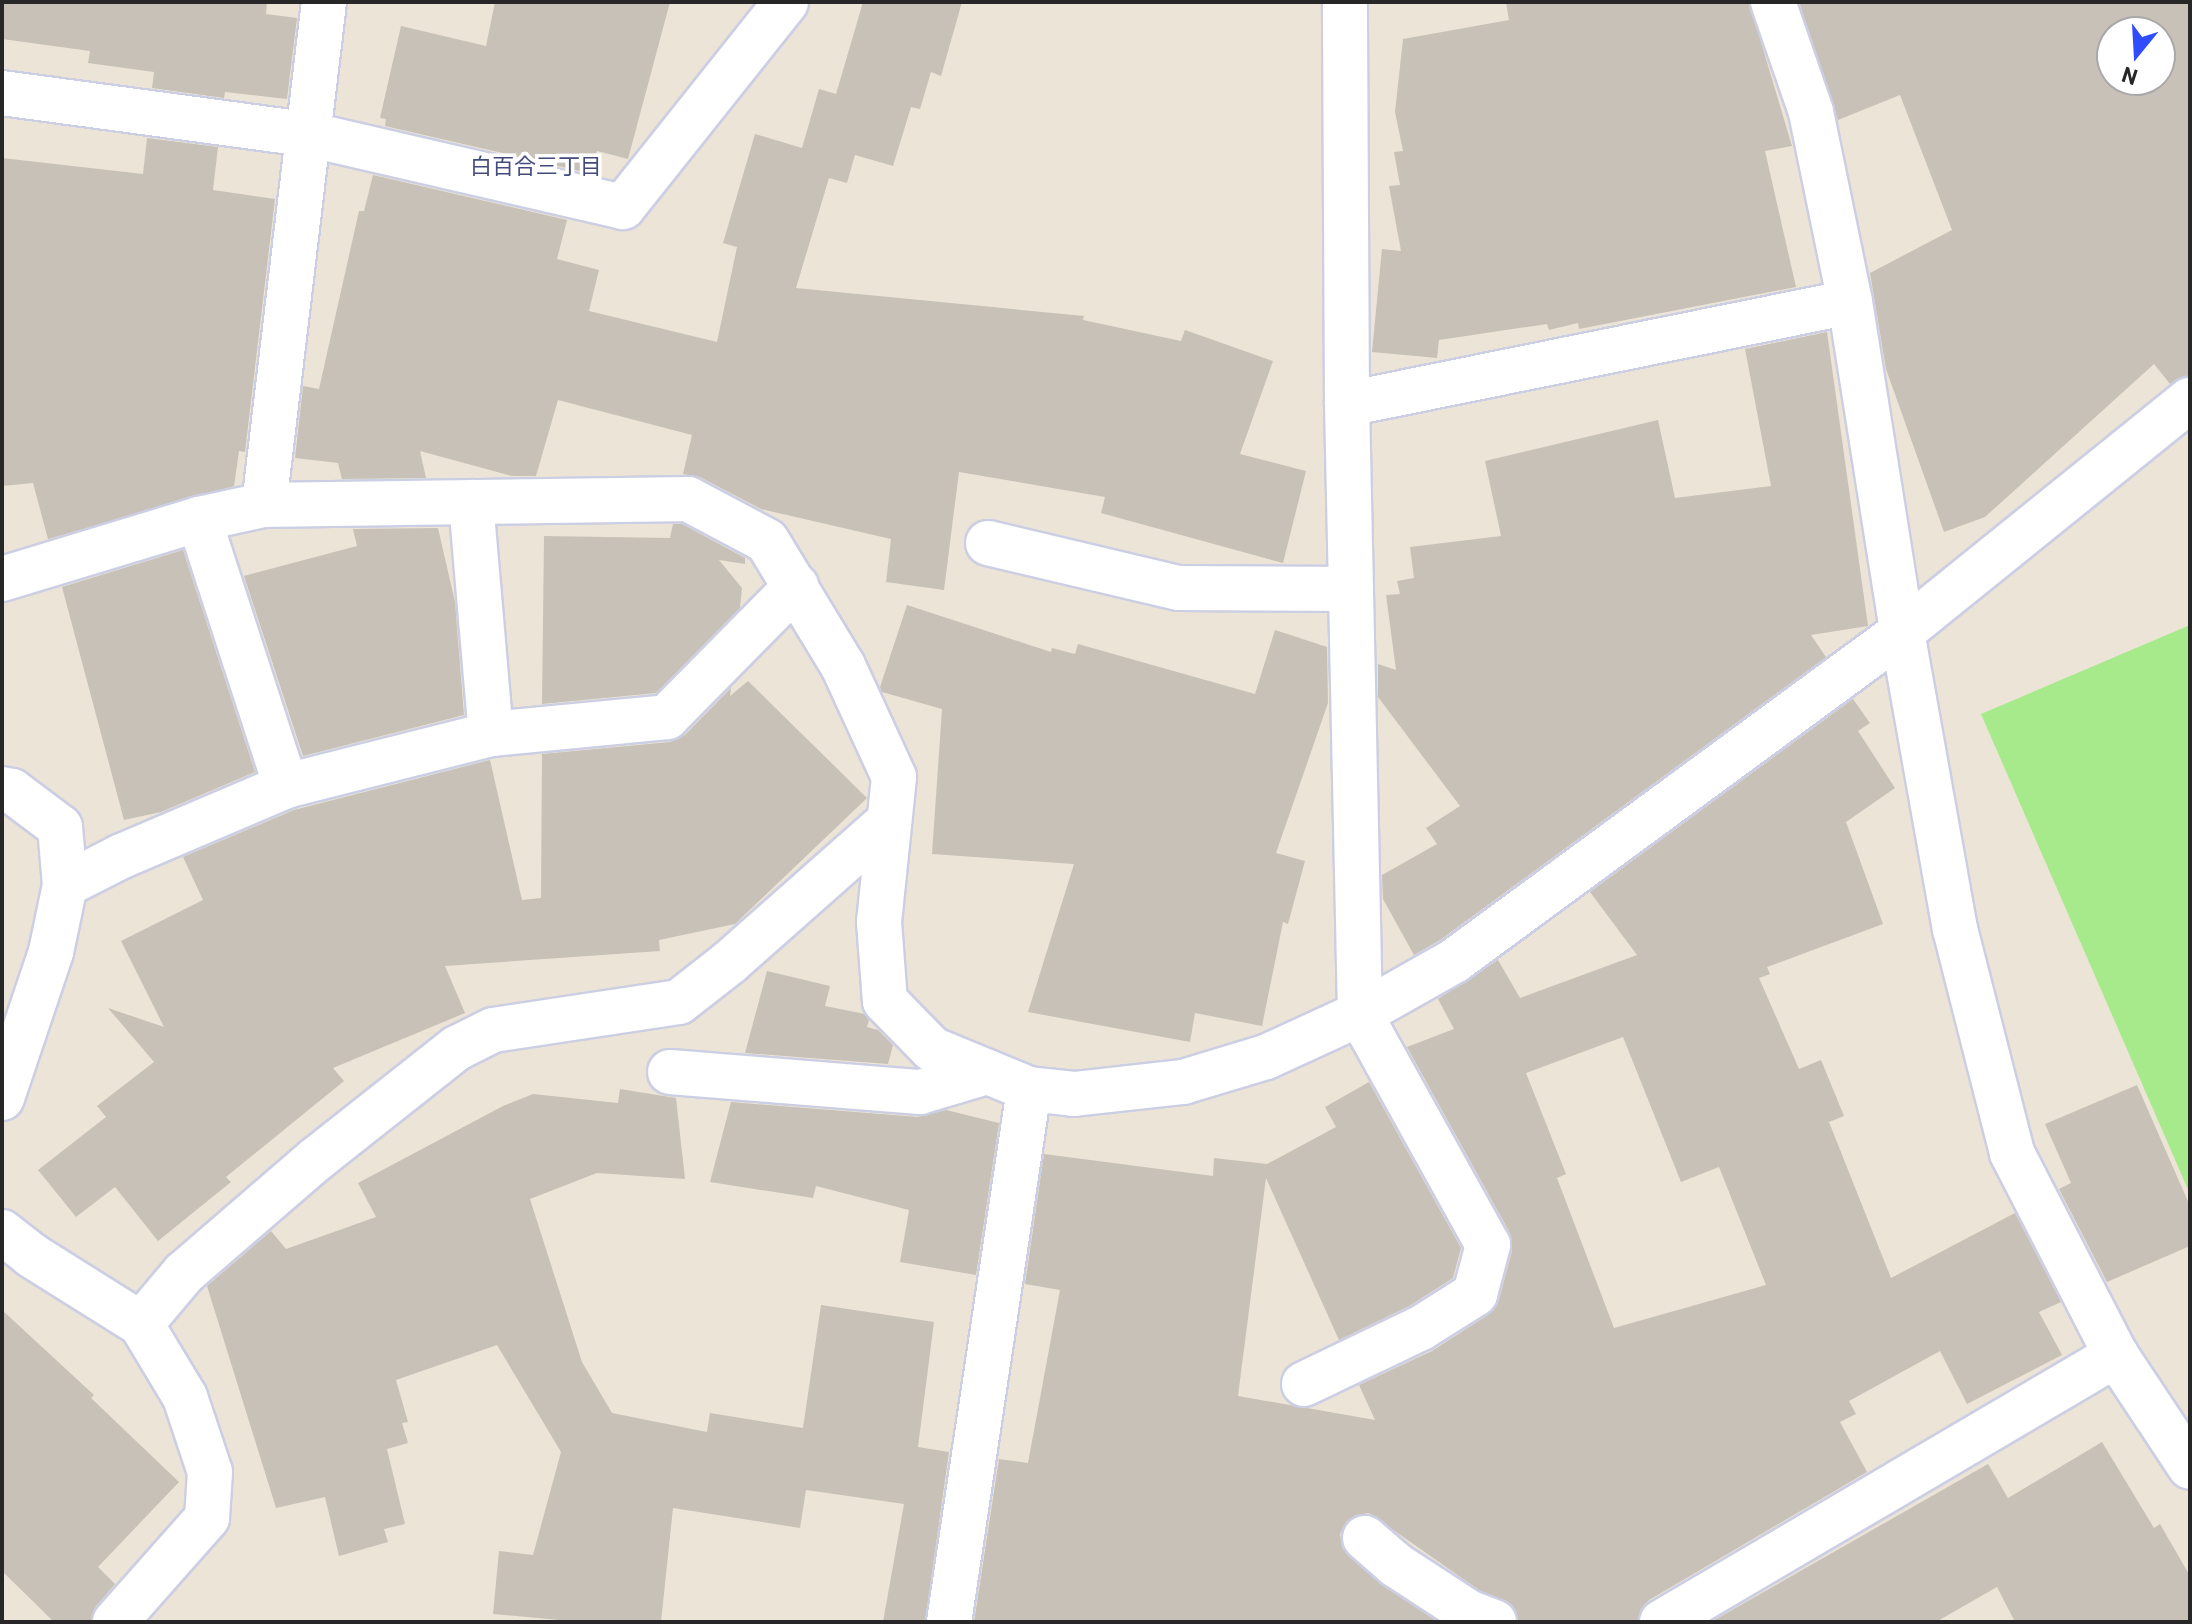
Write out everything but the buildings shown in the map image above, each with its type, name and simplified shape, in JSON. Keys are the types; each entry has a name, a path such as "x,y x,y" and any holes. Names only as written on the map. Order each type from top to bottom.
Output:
{"street":[{"path":"264,505 324,2"},
{"path":"2,93 307,134 623,207 786,2"},
{"path":"1304,1384 1421,1328 1475,1294 1488,1245 1360,1014 1347,404 1345,2"},
{"path":"1773,2 1811,112 1850,302 1902,632 1955,929 2012,1153 2116,1355 2190,1467"},
{"path":"1347,404 1850,302"},
{"path":"2,579 199,519 264,505 688,499 767,541 843,666 894,777 879,922 885,1001 932,1049 1029,1089 1074,1094 1183,1082 1266,1057 1360,1014 1454,961 1902,632 2190,400"},
{"path":"471,502 491,734"},
{"path":"199,519 286,786"},
{"path":"988,543 1179,588 1351,589"},
{"path":"65,885 122,856 286,786 491,734 667,717 796,586"},
{"path":"2,789 12,791 60,827 65,885 51,952 2,1098"},
{"path":"141,1324 184,1273 315,1160 457,1048 493,1030 679,1002 730,962 887,823"},
{"path":"670,1072 920,1092 987,1072"},
{"path":"949,1622 1029,1089"},
{"path":"2,1232 31,1255 141,1324 185,1397 210,1472 207,1518 115,1622"},
{"path":"1662,1622 2116,1355"},
{"path":"1365,1538 1426,1585 1468,1612 1494,1622"}],"green space":[{"path":"2190,625 2190,1194 1981,714"}],"district":[{"name":"白百合三丁目","path":"536,166"}]}
